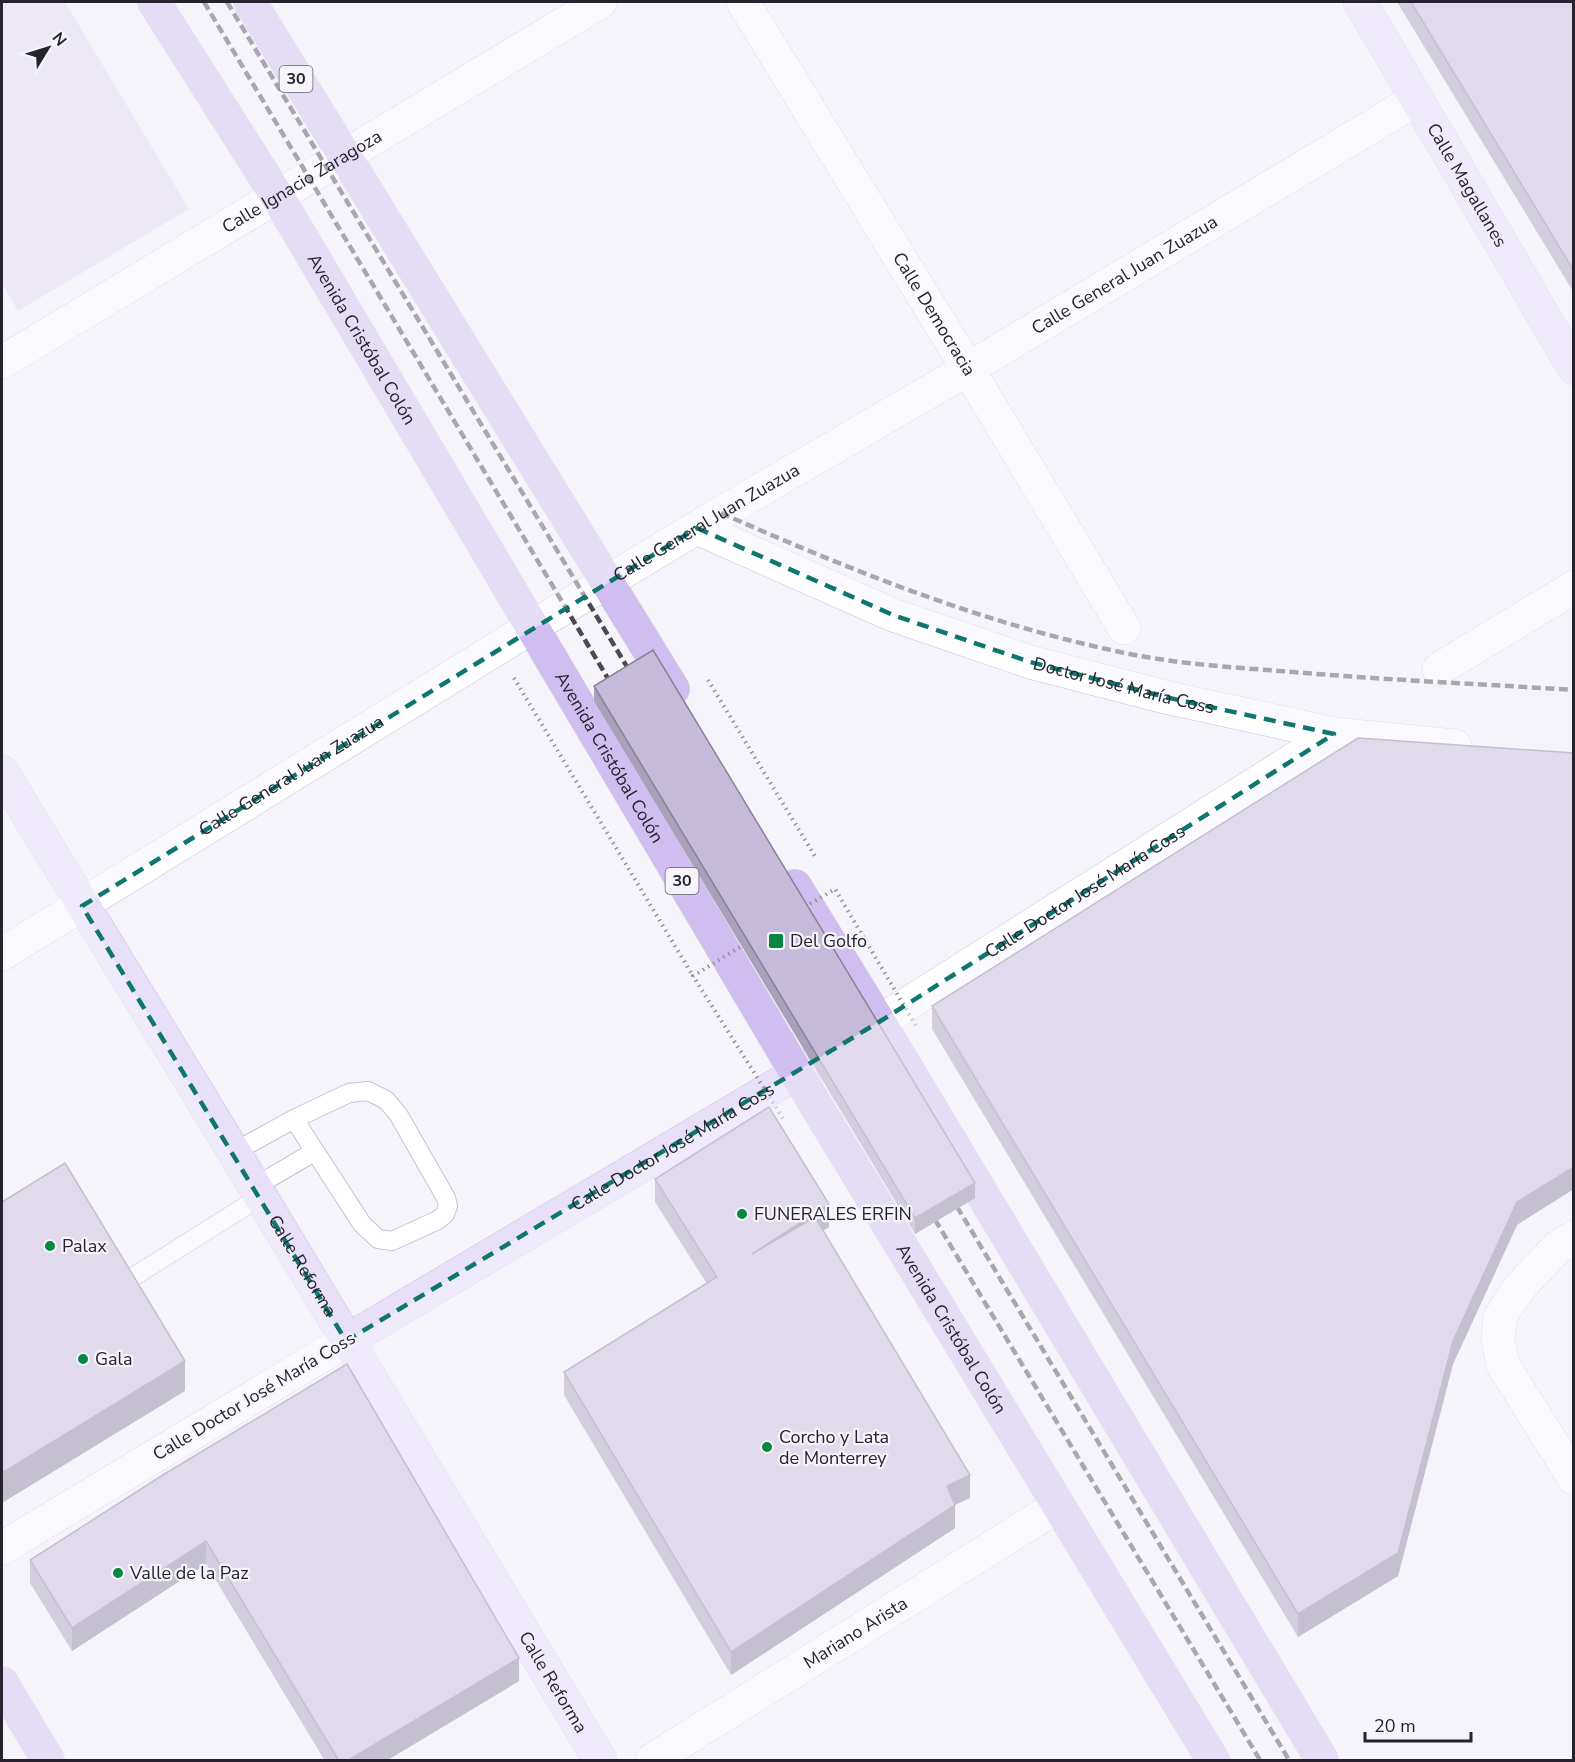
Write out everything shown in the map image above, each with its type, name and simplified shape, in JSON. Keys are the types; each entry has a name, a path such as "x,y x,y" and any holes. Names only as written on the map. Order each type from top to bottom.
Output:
{"main road":[{"name":"Avenida Cristóbal Colón","path":"154,2 278,196 796,1074 1213,1761"},
{"name":"30","path":"250,2 685,709"},
{"path":"779,861 879,1022 1322,1761"},
{"path":"2,1683 48,1761"}],"street":[{"name":"Calle Ignacio Zaragoza","path":"2,362 600,2"},
{"name":"Calle Democracia","path":"743,2 969,369 1124,628"},
{"name":"Calle Magallanes","path":"1360,2 1574,368"},
{"name":"Calle General Juan Zuazua","path":"2,954 532,627 969,369 1417,99"},
{"name":"Doctor José María Coss","path":"697,528 893,615 1030,662 1165,698 1334,734 1479,748"},
{"path":"1439,669 1574,587"},
{"name":"Calle Doctor José María Coss","path":"2,1548 796,1074 1334,734"},
{"name":"Calle Reforma","path":"2,772 234,1152 600,1761"},
{"path":"1574,1237 1557,1248 1516,1293 1500,1318 1498,1340 1503,1365 1574,1478"},
{"name":"Mariano Arista","path":"652,1761 1058,1506"}],"lane":[{"path":"234,1152 294,1119 349,1093 368,1091 386,1100 398,1114 446,1198 448,1206 445,1214 438,1220 392,1241 378,1239 362,1224 294,1119"},
{"path":"133,1277 314,1152"}],"path":[{"path":"496,649 693,976 784,1120"},
{"path":"706,677 793,820"},
{"path":"805,908 835,889 916,1026"},
{"path":"693,976 754,939"}],"highlighted area":[{"path":"697,528 893,615 1030,662 1165,697 1334,734 879,1022 346,1341 82,906"}],"shaded area":[{"path":"2,2 65,2 189,209 18,311 2,283"}],"building":[{"path":"1411,2 1574,2 1574,271"},
{"path":"653,650 975,1183 915,1218 594,686"},
{"path":"1358,738 1574,753 1574,1167 1517,1202 1453,1341 1398,1553 1298,1614 932,1006"},
{"name":"Corcho y Lata de Monterrey","path":"769,1107 829,1204 752,1254 815,1217 970,1475 947,1486 955,1505 731,1652 564,1372 717,1277 655,1179"},
{"name":"Gala","path":"65,1163 185,1361 2,1473 2,1202"},
{"path":"347,1364 519,1658 347,1761 339,1761 206,1541 72,1628 30,1560 166,1473"}],"railway":[{"path":"204,2 616,692"},
{"path":"227,2 635,680"},
{"path":"721,513 823,557 979,614 1032,630 1140,656 1197,664 1328,675 1574,690"},
{"path":"950,1195 1289,1760"},
{"path":"928,1208 1260,1760"}],"place":[{"name":"Del Golfo","path":"776,941"},
{"name":"FUNERALES ERFIN","path":"742,1214"},
{"name":"Palax","path":"50,1246"},
{"name":"Gala","path":"83,1359"},
{"name":"Corcho y Lata de Monterrey","path":"767,1447"},
{"name":"Valle de la Paz","path":"118,1573"}]}
